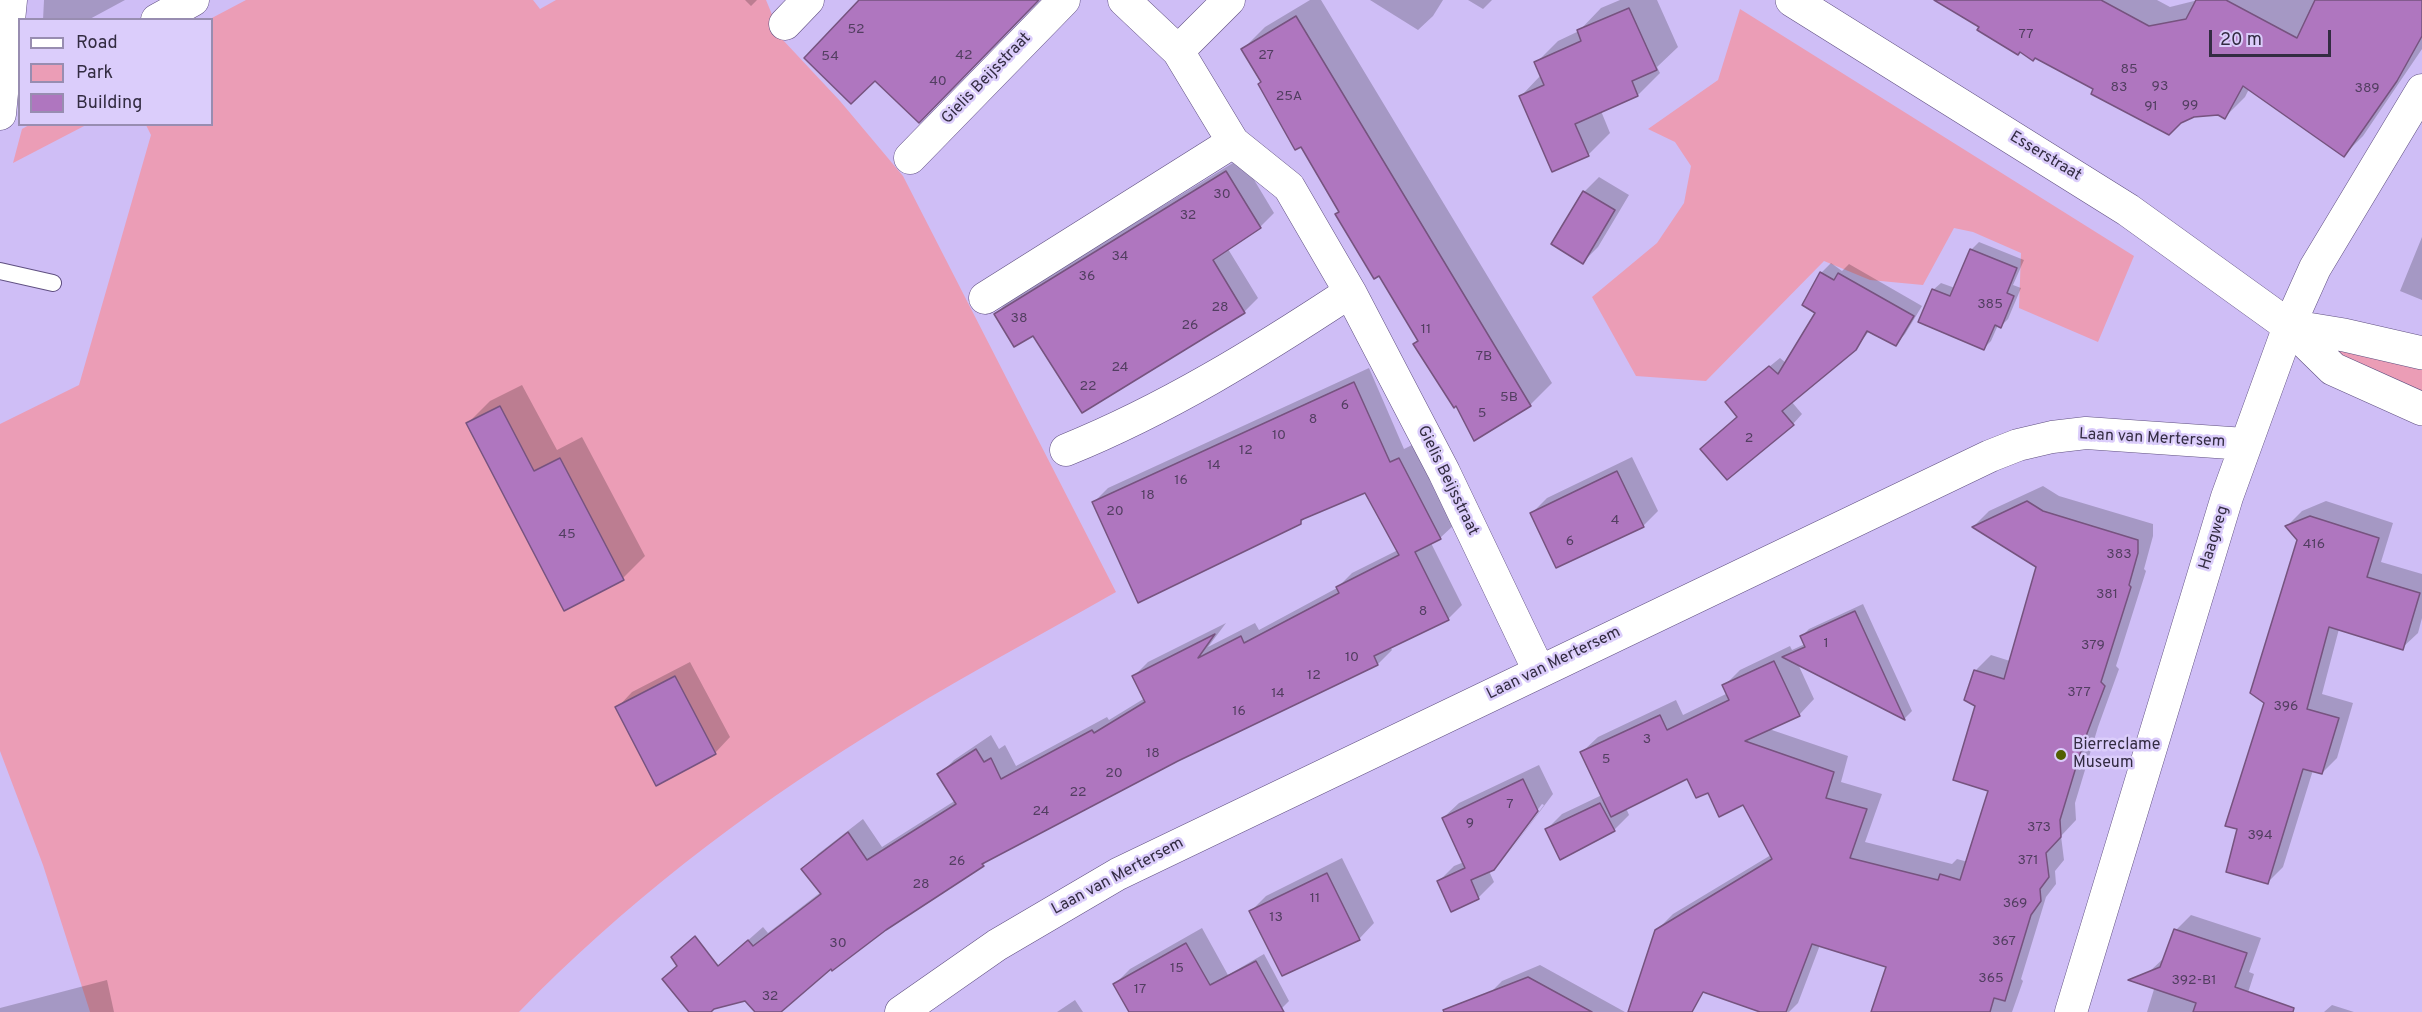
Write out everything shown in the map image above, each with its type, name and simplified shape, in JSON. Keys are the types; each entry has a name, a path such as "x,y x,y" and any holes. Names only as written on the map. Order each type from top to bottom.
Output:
{"street":[{"path":"7,105 11,0"},
{"path":"161,18 193,0"},
{"path":"785,24 808,0"},
{"name":"Gielis Beijsstraat","path":"910,158 1064,0"},
{"name":"Gielis Beijsstraat","path":"1124,0 1178,51 1233,142 1289,187 1350,292 1444,472 1539,671"},
{"path":"1178,51 1229,0"},
{"name":"Esserstraat","path":"1792,0 2095,188 2233,283 2289,326 2333,369 2422,409"},
{"name":"Haagweg","path":"2071,1012 2227,497 2289,326 2315,268 2422,90"},
{"path":"985,298 1233,142"},
{"path":"1066,450 1142,417 1211,380 1350,292"},
{"path":"2289,326 2344,335 2422,353"},
{"name":"Laan van Mertersem","path":"901,1012 997,945 1118,874 1990,456 2018,445 2052,436 2086,433 2245,444"}],"lane":[{"path":"0,271 53,283"}],"green space":[{"path":"246,0 533,0 540,9 556,0 766,0 782,39 840,101 903,176 1116,592 898,716 821,765 729,829 642,898 519,1012 90,1012 43,865 0,751 0,424 79,385 151,135 146,126 213,126 212,18"},
{"path":"1740,9 2134,256 2098,342 2019,308 2021,253 1973,232 1954,228 1923,285 1870,280 1824,261 1706,381 1636,376 1592,297 1657,243 1684,203 1691,166 1675,142 1648,129 1718,80"},
{"path":"27,126 84,126 13,163 22,129"},
{"path":"2331,347 2422,366 2422,399 2355,366"}],"building":[{"path":"859,0 1039,0 919,123 875,81 851,104 804,58"},
{"path":"1934,0 2101,0 2149,26 2186,19 2196,0 2226,0 2297,38 2315,0 2422,0 2422,36 2397,81 2344,157 2243,86 2225,119 2218,115 2194,117 2181,123 2169,135 2091,94 2093,89 2035,58 2033,61 2020,52 2018,55 1977,30 1979,27"},
{"path":"1629,8 1657,70 1632,81 1638,96 1575,124 1589,156 1552,172 1519,96 1544,85 1534,62 1581,41 1577,30"},
{"path":"1296,16 1531,406 1474,441 1456,406 1454,408 1413,344 1418,341 1379,276 1374,279 1335,214 1339,212 1301,147 1295,150 1258,84 1261,82 1241,49"},
{"path":"1226,171 1261,228 1213,260 1245,313 1082,413 1033,336 1014,347 994,314"},
{"path":"1583,191 1615,210 1583,264 1551,244"},
{"path":"1970,249 2017,268 2007,293 2014,296 2001,328 1995,325 1984,350 1918,322 1932,289 1950,296"},
{"path":"1820,272 1834,280 1838,273 1914,316 1896,346 1867,331 1856,350 1782,411 1794,425 1727,480 1700,449 1737,417 1725,402 1769,366 1778,374 1815,313 1802,305"},
{"path":"1354,382 1390,462 1399,458 1441,539 1415,552 1449,620 1374,656 1378,665 1178,761 982,864 984,866 886,930 832,971 831,969 781,1012 755,1012 745,1001 714,1009 711,1012 689,1012 662,979 677,966 671,957 695,936 718,966 748,940 753,946 821,894 801,869 848,832 867,860 956,804 937,774 976,749 984,762 991,758 1001,779 1092,730 1094,733 1145,702 1132,676 1215,634 1198,658 1241,636 1244,643 1339,593 1336,587 1399,555 1365,493 1301,520 1301,524 1138,603 1092,502"},
{"path":"500,406 534,471 560,458 624,580 564,611 466,423"},
{"path":"1617,471 1644,527 1556,568 1530,513"},
{"path":"2027,501 2043,511 2138,540 2138,553 2129,585 2131,587 2101,682 2105,686 2083,744 2060,820 2061,837 2046,853 2049,877 2040,889 2041,901 2031,915 2005,1001 1994,998 1990,1012 1871,1012 1886,967 1812,944 1786,1012 1760,1012 1703,992 1692,1012 1628,1012 1655,930 1772,859 1743,805 1719,817 1708,793 1696,798 1687,779 1611,817 1580,752 1660,715 1667,730 1729,700 1722,685 1774,661 1800,716 1745,741 1834,772 1826,798 1867,809 1850,858 1938,880 1940,874 1960,880 1988,791 1953,780 1975,706 1964,700 1974,670 2004,679 2036,567 1972,527"},
{"path":"2310,516 2379,538 2367,577 2420,593 2403,650 2329,627 2307,709 2339,718 2322,774 2303,769 2268,884 2226,872 2237,829 2225,826 2264,703 2250,693 2297,540 2285,526"},
{"path":"1855,611 1905,720 1782,657 1805,647 1800,636"},
{"path":"675,676 716,754 656,786 615,707"},
{"path":"1523,779 1538,811 1494,870 1471,880 1479,899 1451,912 1437,881 1465,868 1442,818"},
{"path":"1600,803 1615,831 1560,860 1545,829"},
{"path":"1327,873 1360,940 1282,976 1249,911"},
{"path":"2174,929 2247,953 2235,987 2294,1008 2293,1012 2193,1012 2196,1003 2128,980 2160,967"},
{"path":"1186,943 1210,985 1256,961 1284,1012 1129,1012 1113,984"},
{"path":"1528,977 1592,1012 1444,1012 1443,1010"}],"place":[{"name":"Bierreclame Museum","path":"2061,755"}]}
